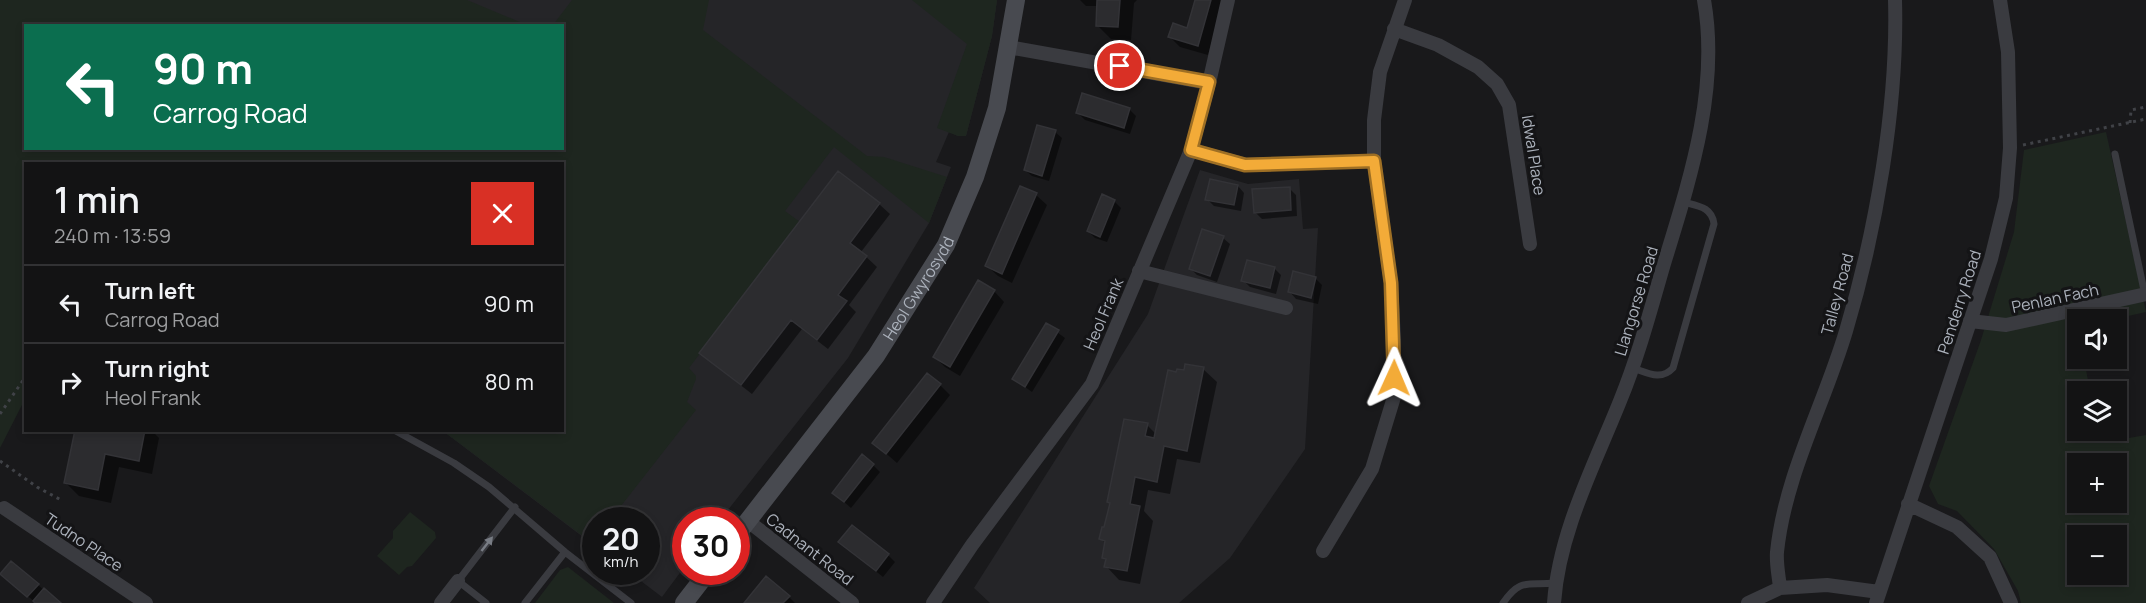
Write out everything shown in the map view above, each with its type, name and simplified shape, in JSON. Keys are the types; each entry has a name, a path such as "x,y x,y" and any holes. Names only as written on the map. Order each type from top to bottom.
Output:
{"street":[{"name":"Heol Gwyrosydd","path":"750,518 876,356 946,245 975,177 997,108 1016,0"},
{"name":"Heol Frank","path":"933,603 972,545 1092,384 1191,150 1227,0"},
{"path":"1323,551 1372,469 1394,397 1391,283 1374,161 1374,120 1380,72 1405,0"},
{"name":"Llangorse Road","path":"1554,603 1555,583 1569,529 1633,368 1683,202 1708,85 1707,16 1704,0"},
{"name":"Talley Road","path":"1780,588 1777,554 1786,503 1845,332 1867,247 1882,168 1892,89 1896,27 1895,0"},
{"name":"Penderry Road","path":"1878,598 1991,259 2006,198 2010,148 2008,52 2000,0"},
{"name":"Idwal Place","path":"1394,29 1438,45 1478,67 1497,84 1509,105 1530,244"},
{"path":"1008,46 1209,82"},
{"path":"1191,150 1245,165 1374,161"},
{"path":"1139,271 1286,308"},
{"name":"Penlan Fach","path":"1970,321 2006,325 2146,295"},
{"path":"1908,504 1957,527 1990,557 2012,603"},
{"name":"Tudno Place","path":"4,508 146,603"},
{"name":"Cadnant Road","path":"750,533 852,603"},
{"path":"441,603 458,581"},
{"path":"684,603 698,585"},
{"path":"1748,603 1780,588 1827,585 1878,598"}],"lane":[{"path":"2115,154 2146,295"},
{"path":"1633,368 1660,376 1667,375 1673,368 1714,224 1713,215 1706,208 1683,202"},
{"path":"398,432 454,463 515,507 565,552 631,603"},
{"path":"486,603 458,581 515,507"},
{"path":"525,603 565,552"},
{"path":"1503,603 1513,590 1526,583 1541,585 1555,583"}],"path":[{"path":"2130,123 2131,111 2146,107"},
{"path":"2010,148 2146,119"},
{"path":"0,414 24,379"},
{"path":"0,461 37,487 63,501"}],"shaded area":[{"path":"0,0 467,0 525,24 24,24 24,150 564,150 564,24 554,24 572,0 709,0 703,30 867,156 884,157 947,177 929,223 834,147 785,211 800,222 689,368 696,379 687,402 696,410 620,507 582,507 582,535 444,432 564,432 564,162 24,162 24,401 0,448"},
{"path":"232,0 997,0 992,36 966,136 958,136 949,132 936,162 951,167 929,223 848,358 730,507 672,507 672,584 662,597 646,585 660,585 660,507 582,507 582,536 444,432 564,432 564,162 127,162 135,150 564,150 564,24 216,24"},
{"path":"912,0 997,0 992,36 966,136 958,136 937,128 967,44"},
{"path":"2106,132 2146,312 2127,316 2127,309 2067,309 2067,369 2086,369 2088,381 2067,381 2067,441 2100,441 2100,443 2127,441 2127,438 2146,435 2146,603 2021,603 2018,591 1994,549 1957,511 1938,504 1929,486 1981,340 2014,232 2024,150"},
{"path":"1200,170 1248,184 1299,179 1303,229 1318,228 1305,449 1230,558 1179,603 990,603 974,588 1148,314"},
{"path":"410,512 435,532 436,538 412,566 407,567 399,575 377,556 393,538 393,531"},
{"path":"568,567 582,578 582,585 591,585 614,603 535,603 560,570"}],"building":[{"path":"1097,0 1120,0 1118,27 1096,26"},
{"path":"1195,0 1211,0 1198,46 1168,37 1173,23 1187,28"},
{"path":"1082,93 1130,108 1124,128 1076,113"},
{"path":"1037,125 1056,130 1042,176 1024,170"},
{"path":"838,171 880,203 850,243 867,256 838,295 847,301 817,340 791,320 741,385 699,353"},
{"path":"1210,179 1238,185 1234,205 1205,200"},
{"path":"1020,186 1037,193 1002,274 985,266"},
{"path":"1290,187 1291,210 1254,213 1252,189"},
{"path":"1102,194 1115,200 1100,237 1087,231"},
{"path":"1202,229 1224,236 1210,276 1189,269"},
{"path":"1247,260 1275,267 1270,288 1241,281"},
{"path":"1293,271 1316,277 1311,298 1288,292"},
{"path":"978,280 995,290 950,367 933,357"},
{"path":"1046,323 1059,330 1025,387 1012,379"},
{"path":"1185,364 1204,367 1187,451 1164,446 1157,482 1135,477 1130,504 1140,506 1127,571 1104,567 1106,559 1102,558 1105,541 1099,539 1110,503 1107,502 1124,419 1148,423 1145,436 1154,438 1168,370 1176,372 1177,369 1184,370"},
{"path":"927,373 941,384 886,454 872,443"},
{"path":"75,432 145,432 139,461 105,454 98,490 64,483"},
{"path":"862,454 874,464 844,502 832,493"},
{"path":"852,525 889,554 876,571 838,542"},
{"path":"11,561 39,584 27,597 0,574"},
{"path":"766,576 790,596 783,603 744,603"},
{"path":"44,588 61,603 35,603 33,601"}],"route":[{"path":"1120,66 1209,82 1191,150 1245,165 1374,161 1391,283 1394,378"}]}
